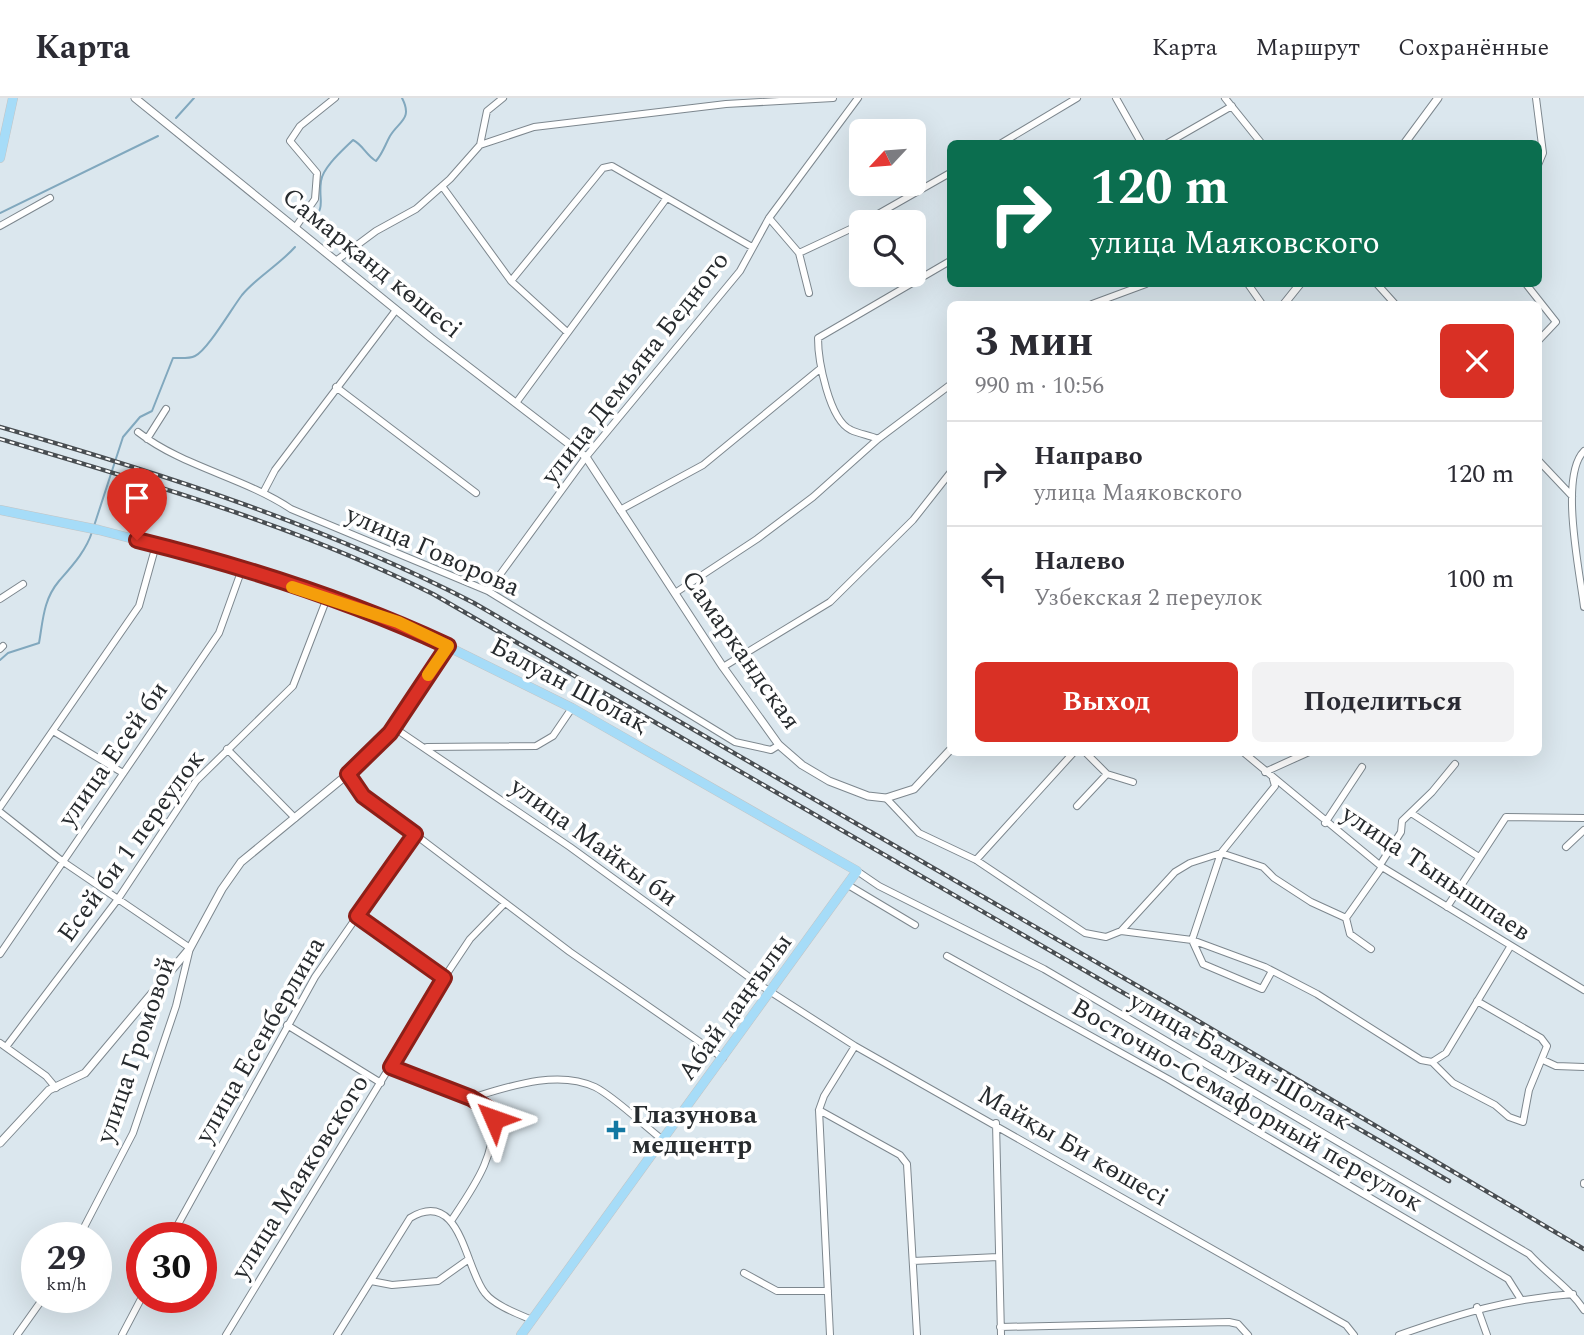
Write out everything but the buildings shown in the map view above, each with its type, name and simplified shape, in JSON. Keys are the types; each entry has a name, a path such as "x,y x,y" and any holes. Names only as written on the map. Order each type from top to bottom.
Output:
{"main road":[{"path":"0,158 13,98"},
{"name":"Балуан Шолақ","path":"0,510 156,545 242,569 398,622 572,708 857,871"},
{"name":"Абай даңғылы","path":"521,1335 857,871"}],"street":[{"name":"Самарқанд көшесі","path":"135,98 396,310 586,457"},
{"path":"295,228 315,199 317,173 290,141 300,126 335,98"},
{"path":"480,145 486,111 493,98"},
{"path":"486,111 503,98"},
{"path":"337,260 376,231 416,209 442,186 480,145 534,127 726,104 833,98"},
{"name":"улица Демьяна Бедного","path":"488,591 586,457 740,271 769,218 858,98"},
{"path":"1007,140 1077,98"},
{"path":"1116,98 1140,140"},
{"path":"1225,98 1259,140"},
{"path":"1407,140 1438,98"},
{"path":"1536,98 1541,140"},
{"path":"1174,140 1232,106"},
{"path":"511,281 603,168 612,166 752,247"},
{"path":"886,210 947,175"},
{"path":"442,186 511,281 567,332"},
{"path":"0,226 51,198"},
{"path":"516,403 666,199"},
{"path":"769,218 799,253 809,293"},
{"path":"799,253 849,230"},
{"path":"878,439 843,425 830,399 821,368 820,335 947,263"},
{"path":"1100,301 1138,287"},
{"path":"1286,301 1298,287"},
{"path":"1380,287 1392,301"},
{"path":"1528,287 1539,301"},
{"path":"1542,305 1556,323 1542,337"},
{"path":"264,491 275,470 396,310"},
{"path":"620,510 703,465 821,368"},
{"path":"336,387 476,493"},
{"path":"675,593 804,504 878,439 947,387"},
{"path":"147,439 166,409"},
{"name":"улица Говорова","path":"138,432 157,447 264,491 291,509 488,591 735,742 771,750 779,745"},
{"path":"1584,451 1577,458 1572,496 1584,607"},
{"name":"Самаркандская","path":"586,457 723,667 779,745 802,765 829,781 868,796 886,798"},
{"path":"1542,464 1572,496"},
{"path":"723,667 830,602 913,520 947,477"},
{"path":"156,545 139,606 0,810 62,861 190,948"},
{"name":"улица Есей би","path":"0,954 219,634 242,569"},
{"path":"0,599 23,584"},
{"name":"Есей би 1 переулок","path":"3,1045 118,899 196,781 293,686 327,598"},
{"path":"0,1143 49,1090 85,1073 190,948 222,889 241,862 348,774 393,727 448,646"},
{"path":"427,747 536,746 553,736 572,708"},
{"name":"улица Майкы би","path":"393,727 427,747 771,992"},
{"path":"53,731 123,773"},
{"path":"227,749 295,818"},
{"path":"947,754 914,789 886,798 919,833 976,860 1085,933 1106,937 1121,931 1175,872 1190,863 1220,853 1263,867 1274,878 1311,902 1346,918"},
{"path":"976,860 1070,756"},
{"path":"1089,756 1107,774 1133,782"},
{"name":"улица Тынышпаев","path":"1247,756 1325,823 1381,866 1584,990"},
{"path":"1265,772 1300,756"},
{"path":"1371,949 1350,934 1346,918 1401,832 1402,821 1455,764"},
{"path":"1325,823 1362,767"},
{"path":"348,774 363,796 505,903 723,1058"},
{"path":"1077,806 1107,774"},
{"path":"1272,971 1262,989 1203,964 1192,940 1220,853 1275,786 1273,779"},
{"path":"1411,813 1479,857"},
{"path":"1447,907 1506,817 1584,818"},
{"path":"1566,847 1584,830"},
{"name":"улица Есенберлина","path":"179,1222 287,1025 357,916 415,834"},
{"name":"улица Балуан Шолак","path":"857,871 879,886 1044,969 1530,1254 1548,1275 1573,1294 1584,1310"},
{"path":"848,885 915,925"},
{"name":"улица Маяковского","path":"226,1335 444,978 470,939 505,903"},
{"path":"357,916 444,978"},
{"path":"1121,931 1192,940 1272,971 1317,994 1421,1060 1432,1062 1453,1083 1523,1122 1529,1090 1547,1046 1541,1038 1477,1001"},
{"path":"1432,1062 1446,1053 1510,947"},
{"name":"улица Громовой","path":"87,1222 133,1133 176,1006 190,948"},
{"name":"Восточно-Семафорный переулок","path":"947,956 1168,1079 1497,1272 1508,1279 1520,1298"},
{"name":"Майқы Би көшесі","path":"771,992 855,1046 996,1123 1346,1325 1354,1335"},
{"path":"287,1025 381,1083"},
{"path":"3,1045 46,1076 55,1088"},
{"path":"830,1335 819,1110 824,1096 855,1046"},
{"path":"1543,1060 1556,1066 1584,1068"},
{"path":"391,1067 471,1098 492,1111 494,1119 485,1170 451,1221"},
{"path":"471,1098 536,1081 569,1079 596,1087 664,1141"},
{"path":"819,1110 905,1159 917,1335"},
{"path":"996,1123 1000,1331 1229,1321 1238,1324 1248,1335"},
{"path":"337,1335 410,1218 422,1211 433,1210 451,1221 485,1294 532,1320"},
{"path":"913,1261 998,1257"},
{"path":"371,1281 393,1285 438,1281 470,1259"},
{"path":"744,1273 777,1291 828,1291"},
{"path":"1399,1335 1477,1307 1520,1298 1573,1294"},
{"path":"1477,1307 1487,1335"},
{"path":"17,1335 33,1313"},
{"path":"122,1335 134,1313"}],"waterway":[{"path":"176,118 194,98"},
{"path":"311,225 320,207 321,181 329,165 353,140 376,161 390,136 404,119 406,111 402,98"},
{"path":"0,213 158,136"},
{"path":"94,526 123,437 140,417 152,411 173,358 190,358 200,352 213,338 242,295 295,247"},
{"path":"0,660 8,653 39,643 44,611 50,596 82,552 92,532"}],"railway":[{"path":"0,427 122,463 242,503 359,549 474,603 1188,1015 1584,1249"},
{"path":"0,439 166,489 274,526 381,569 433,594 1449,1181"}],"slow traffic":[{"path":"292,587 398,622 448,646 428,675"}],"place":[{"name":"Глазунова медцентр","path":"616,1130"}],"route":[{"path":"137,540 215,560 398,622 448,646 390,733 348,774 363,796 415,834 357,916 444,978 391,1067 471,1098 492,1111 494,1119"}]}
